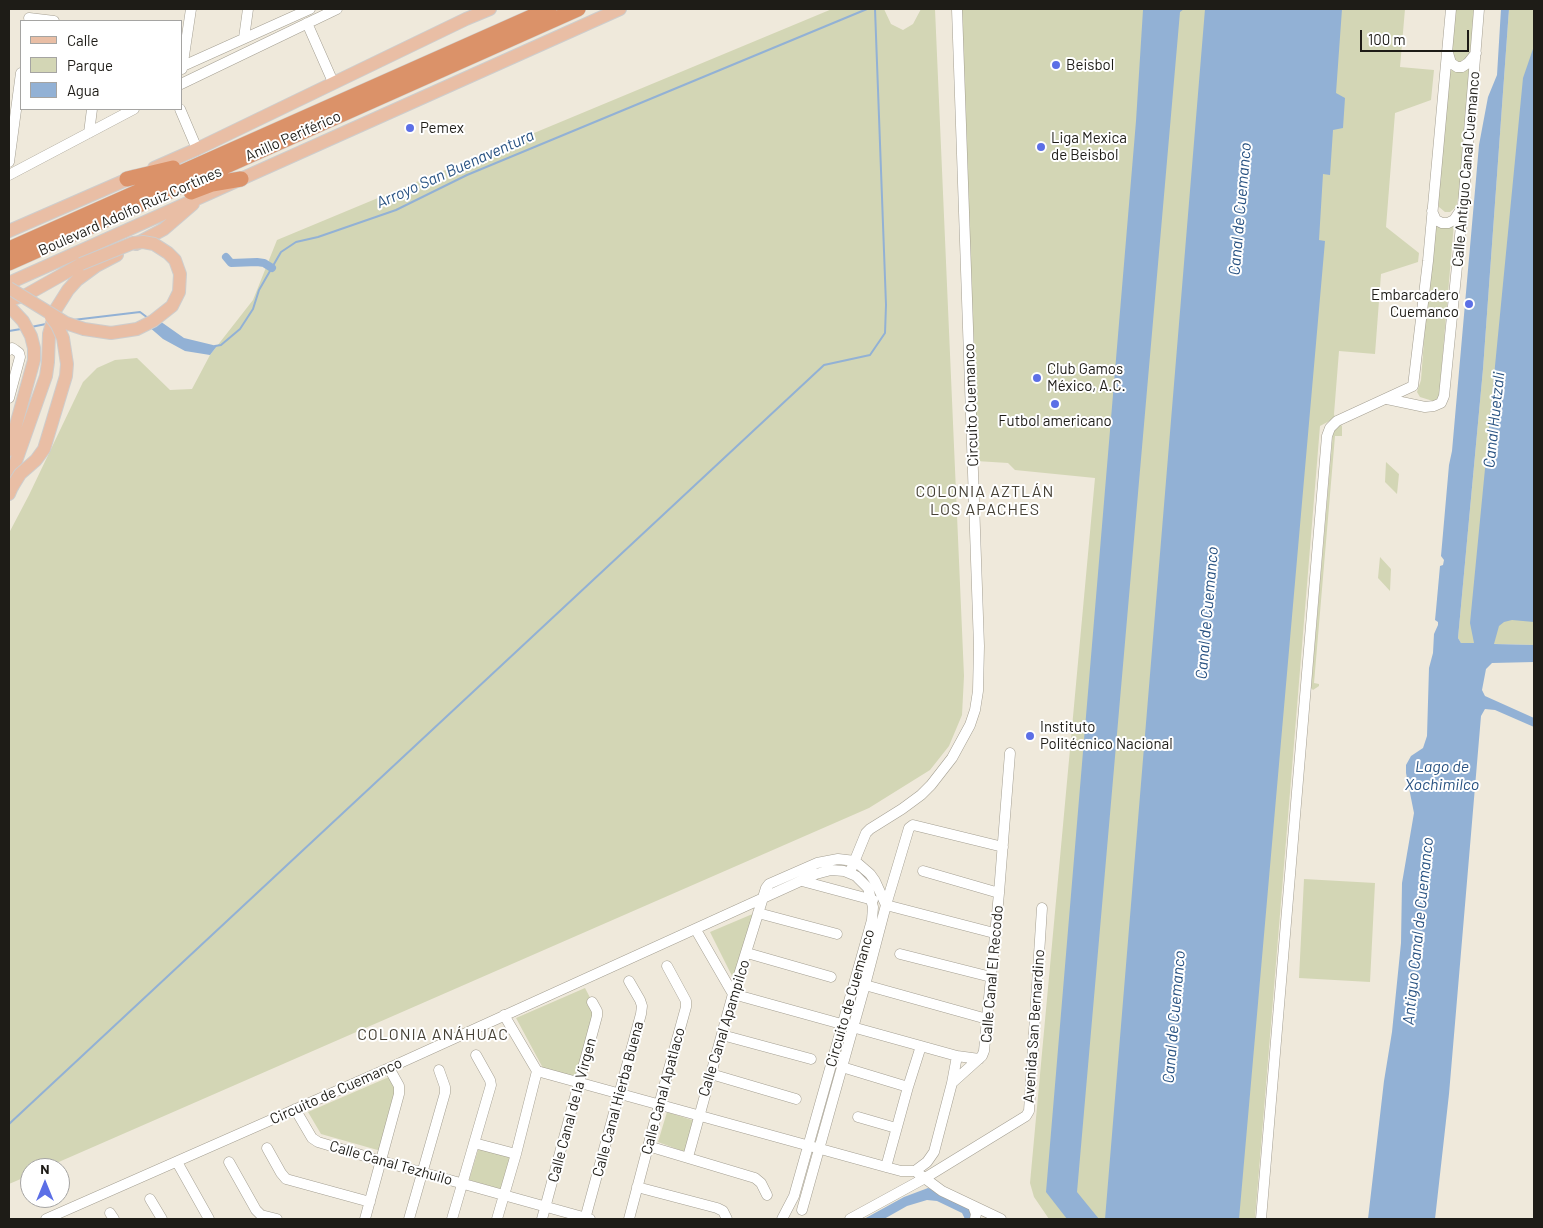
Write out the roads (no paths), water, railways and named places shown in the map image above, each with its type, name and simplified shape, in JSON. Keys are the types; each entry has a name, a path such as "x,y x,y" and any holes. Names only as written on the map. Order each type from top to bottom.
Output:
{"highway":[{"name":"Anillo Periférico","path":"9,249 549,9"},
{"name":"Anillo Periférico","path":"9,263 578,9"},
{"path":"127,179 209,160"},
{"path":"128,210 173,199 212,184 241,179"}],"main road":[{"name":"Boulevard Adolfo Ruiz Cortines","path":"9,283 620,9"},
{"name":"Boulevard Adolfo Ruiz Cortines","path":"9,231 197,149 333,82 464,14 482,10"},
{"path":"10,490 15,464 48,369 49,334 52,322 60,303 72,284 96,266 164,228 199,198"},
{"path":"9,288 44,310 58,319 84,329 102,333 120,333 137,329 153,321 172,306 179,292 180,274 175,260 154,244 143,242 128,244 81,264 26,295 9,300"},
{"path":"9,306 23,321 31,336 34,348 34,360 9,450"},
{"path":"10,490 20,474 36,460 44,449 67,370 64,338 54,321 44,310"},
{"path":"9,319 21,328 27,340 30,356 28,370 9,429"}],"street":[{"path":"182,68 191,9"},
{"path":"244,38 248,9"},
{"path":"182,68 309,9"},
{"path":"182,84 337,9"},
{"name":"Circuito Cuemanco","path":"850,872 866,834 870,829 902,809 921,794 952,758 970,725 978,691 980,646 956,9"},
{"name":"Calle Antiguo Canal Cuemanco","path":"1387,399 1413,386 1428,261 1451,9"},
{"name":"Calle Antiguo Canal Cuemanco","path":"1387,399 1425,407 1441,403 1444,396 1477,52 1479,9"},
{"path":"29,16 49,20"},
{"path":"284,21 289,31"},
{"path":"307,23 333,82"},
{"path":"1447,52 1451,63 1457,67 1462,67 1468,63 1477,52"},
{"path":"9,162 20,80"},
{"path":"89,133 92,110"},
{"path":"9,175 132,110"},
{"path":"180,110 197,149"},
{"path":"1432,211 1436,220 1448,223 1454,220 1463,206"},
{"path":"9,350 12,348 19,353 20,357 9,398"},
{"path":"1261,1219 1328,436 1330,428 1337,421 1387,399"},
{"name":"Calle Canal El Recodo","path":"952,1083 979,1059 984,1051 1010,753"},
{"name":"Circuito de Cuemanco","path":"782,1219 794,1196 842,1067 848,1025 865,985 909,828 913,825 1003,847"},
{"name":"Circuito de Cuemanco","path":"762,899 769,884 817,863 838,860 854,862"},
{"path":"854,862 870,874 886,905 994,933"},
{"name":"Circuito de Cuemanco","path":"46,1219 63,1216 177,1162 696,930 816,874 831,870 850,872"},
{"path":"923,871 999,893"},
{"path":"850,872 868,888 872,900"},
{"path":"802,881 872,900"},
{"name":"Calle Canal Apampilco","path":"688,1157 733,994 762,899"},
{"name":"Circuito de Cuemanco","path":"813,1147 848,1025 872,920 874,907 872,900"},
{"name":"Avenida San Bernardino","path":"925,1178 1020,1120 1028,1111 1042,908"},
{"path":"758,913 837,934"},
{"path":"696,930 733,994 957,1056 979,1059"},
{"path":"746,953 831,976"},
{"path":"900,954 991,977"},
{"name":"Calle Canal Apatlaco","path":"629,1219 658,1105 686,1007 686,1001 667,966"},
{"name":"Calle Canal Hierba Buena","path":"587,1219 642,1006 629,982"},
{"path":"865,985 987,1019"},
{"name":"Calle Canal de la Virgen","path":"542,1219 597,1016 597,1011 592,1002"},
{"path":"497,1219 537,1071 504,1015"},
{"path":"722,1035 811,1059"},
{"path":"886,1167 921,1046"},
{"path":"452,1219 491,1085 476,1055"},
{"path":"915,1171 927,1162 934,1152 957,1056"},
{"path":"842,1067 908,1087"},
{"path":"365,1219 399,1094 399,1086 389,1068"},
{"path":"409,1219 446,1093 439,1070"},
{"path":"537,1071 901,1171 915,1171 975,1213 1001,1219"},
{"path":"711,1074 796,1099"},
{"name":"Calle Canal Tezhuilo","path":"295,1109 312,1138 318,1142 587,1219"},
{"path":"858,1117 896,1128"},
{"path":"474,1143 516,1154"},
{"path":"648,1146 755,1178 762,1183 767,1195"},
{"path":"802,1210 813,1147"},
{"path":"267,1148 286,1179 370,1202"},
{"path":"177,1162 209,1219"},
{"path":"229,1162 256,1210 261,1215 277,1219"},
{"path":"850,1219 925,1178"},
{"path":"637,1188 717,1208 723,1211 727,1219"},
{"path":"150,1199 162,1219"}],"water":[{"path":"1184,9 1180,12 1077,1192 1099,1219 1067,1219 1046,1192 1136,121 1143,10"},
{"name":"Canal de Cuemanco","path":"1205,9 1342,9 1336,93 1345,98 1343,128 1333,130 1330,175 1323,174 1319,240 1325,241 1239,1219 1105,1219"},
{"name":"Lago de Xochimilco","path":"1501,9 1509,9 1483,369 1458,638 1461,643 1474,643 1470,623 1523,78 1534,46 1534,622 1512,620 1504,622 1499,626 1494,644 1534,645 1534,662 1492,663 1486,669 1482,690 1485,696 1534,718 1534,727 1495,710 1485,709 1481,716 1449,1094 1435,1219 1368,1219 1384,1081 1392,1032 1401,943 1402,883 1414,813 1406,765 1411,756 1423,748 1427,736 1429,668 1433,653 1434,634 1438,625 1438,622 1435,620 1440,566 1443,565 1444,560 1441,556 1479,145 1488,97 1497,75"},
{"path":"157,319 184,338 217,346 210,355 185,351 163,339 148,326"},
{"path":"928,1188 969,1207 972,1219 965,1219 962,1213 937,1201 927,1200 907,1206 884,1219 864,1219 904,1197"}],"waterway":[{"name":"Arroyo San Buenaventura","path":"215,346 221,345 240,329 253,309 259,290 281,252 296,242 318,237 396,210 467,175 867,9"},
{"path":"9,1124 824,365 870,355 885,333 886,305 875,9"},
{"path":"226,257 231,263 257,262 264,263 272,268"},
{"name":"Arroyo San Buenaventura","path":"73,320 140,312 148,318"},
{"name":"Arroyo San Buenaventura","path":"31,327 46,324"},
{"name":"Arroyo San Buenaventura","path":"9,331 21,329"}],"place":[{"name":"Beisbol","path":"1056,65"},
{"name":"Pemex","path":"410,128"},
{"name":"Liga Mexica de Beisbol","path":"1041,147"},
{"name":"Embarcadero Cuemanco","path":"1469,304"},
{"name":"Club Gamos México, A.C.","path":"1037,378"},
{"name":"Futbol americano","path":"1055,404"},
{"name":"Instituto Politécnico Nacional","path":"1030,736"}],"district":[{"name":"COLONIA AZTLÁN LOS APACHES","path":"985,501"},
{"name":"COLONIA ANÁHUAC","path":"433,1035"}],"water label":[{"name":"Canal Huetzali","path":"1494,420"},
{"name":"Antiguo Canal de Cuemanco","path":"1418,931"}]}
